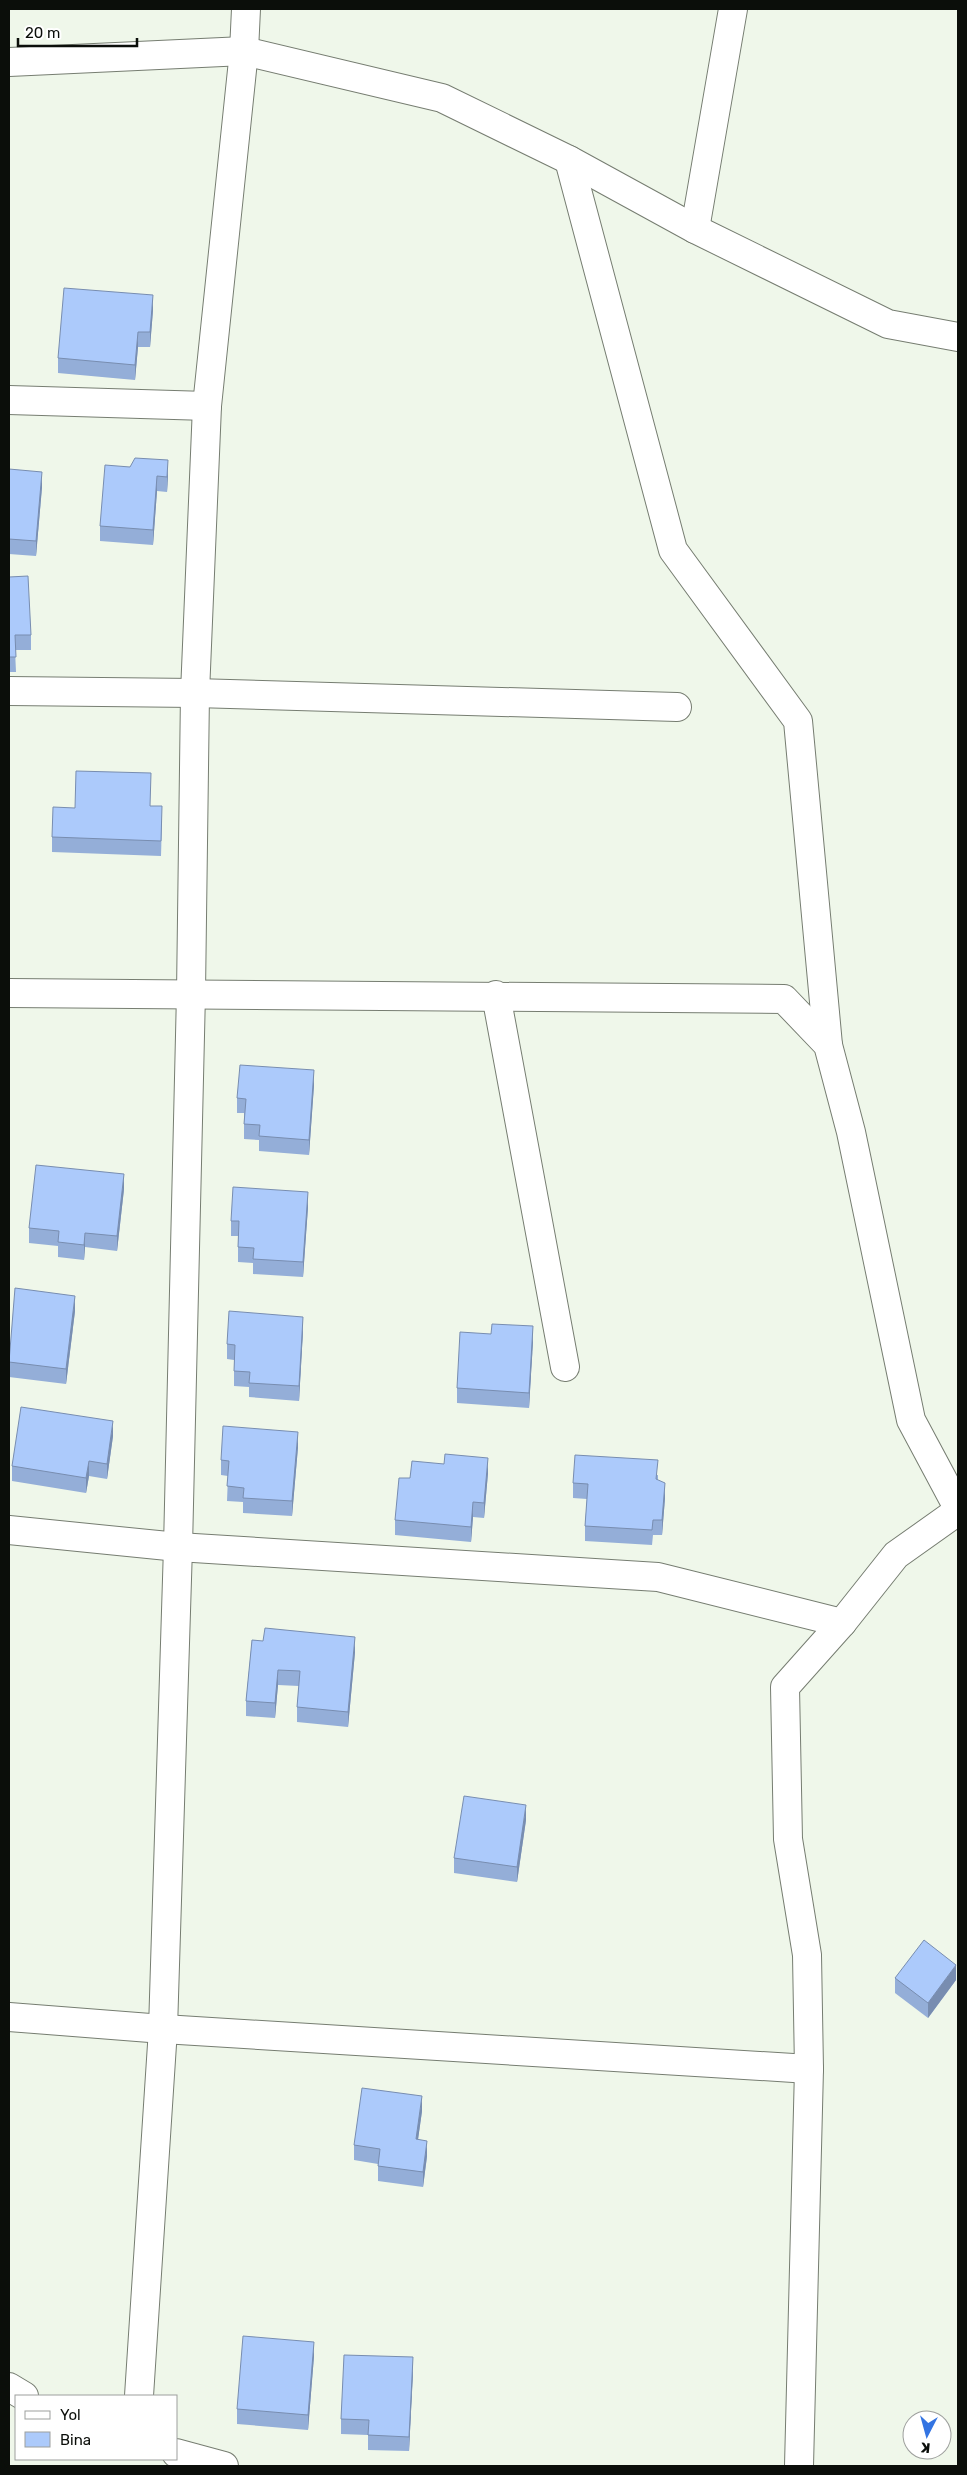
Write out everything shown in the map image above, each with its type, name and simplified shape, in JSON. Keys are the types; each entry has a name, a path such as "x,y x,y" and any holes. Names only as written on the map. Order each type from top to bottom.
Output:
{"street":[{"path":"139,2395 163,2029 178,1547 191,993 195,693 207,406 244,51 246,9"},
{"path":"694,229 733,9"},
{"path":"9,62 244,51 442,98 569,160 694,229 888,324 958,337"},
{"path":"569,160 672,550 798,722 828,1045 851,1132 911,1420 958,1510 896,1555 842,1623 785,1687 788,1839 807,1955 808,2069 799,2466"},
{"path":"9,400 207,406"},
{"path":"9,691 195,693 677,708"},
{"path":"9,993 496,995 784,999 828,1045"},
{"path":"496,995 565,1367"},
{"path":"9,1530 178,1547 658,1577 842,1623"},
{"path":"9,2017 163,2029 808,2069"},
{"path":"9,2386 22,2395"},
{"path":"178,2454 224,2466"}],"building":[{"path":"64,288 153,295 150,332 138,332 135,365 58,358"},
{"path":"135,458 168,460 167,477 157,476 153,530 100,526 105,465 130,467"},
{"path":"9,469 42,472 36,541 9,539"},
{"path":"28,576 31,635 15,635 16,657 9,657 9,577"},
{"path":"76,771 151,773 150,806 162,806 161,841 52,837 53,807 75,808"},
{"path":"240,1065 314,1070 309,1140 259,1136 260,1125 244,1124 246,1099 237,1098"},
{"path":"36,1165 124,1174 117,1236 85,1233 84,1245 58,1242 59,1231 29,1228"},
{"path":"233,1187 308,1192 303,1262 253,1259 254,1248 238,1247 239,1221 231,1221"},
{"path":"15,1288 75,1296 66,1369 9,1362"},
{"path":"229,1311 303,1317 299,1386 249,1383 250,1372 234,1371 235,1345 227,1344"},
{"path":"492,1324 533,1326 529,1393 457,1388 460,1332 491,1334"},
{"path":"21,1407 113,1421 107,1464 89,1461 86,1478 12,1466"},
{"path":"223,1426 298,1432 292,1501 243,1498 244,1488 227,1486 229,1461 221,1460"},
{"path":"445,1454 488,1458 484,1503 473,1502 471,1527 395,1520 399,1478 410,1478 412,1461 444,1464"},
{"path":"575,1455 658,1460 656,1479 665,1483 662,1520 653,1520 652,1530 585,1526 588,1484 573,1483"},
{"path":"265,1628 355,1637 348,1712 297,1707 300,1671 278,1670 275,1703 246,1701 252,1640 263,1641"},
{"path":"464,1796 526,1805 517,1867 454,1858"},
{"path":"924,1940 956,1965 928,2003 895,1978"},
{"path":"362,2088 422,2096 416,2139 427,2141 423,2172 378,2166 380,2149 354,2145"},
{"path":"243,2336 314,2342 308,2415 237,2409"},
{"path":"344,2355 413,2357 409,2437 368,2435 369,2420 341,2419"}]}
